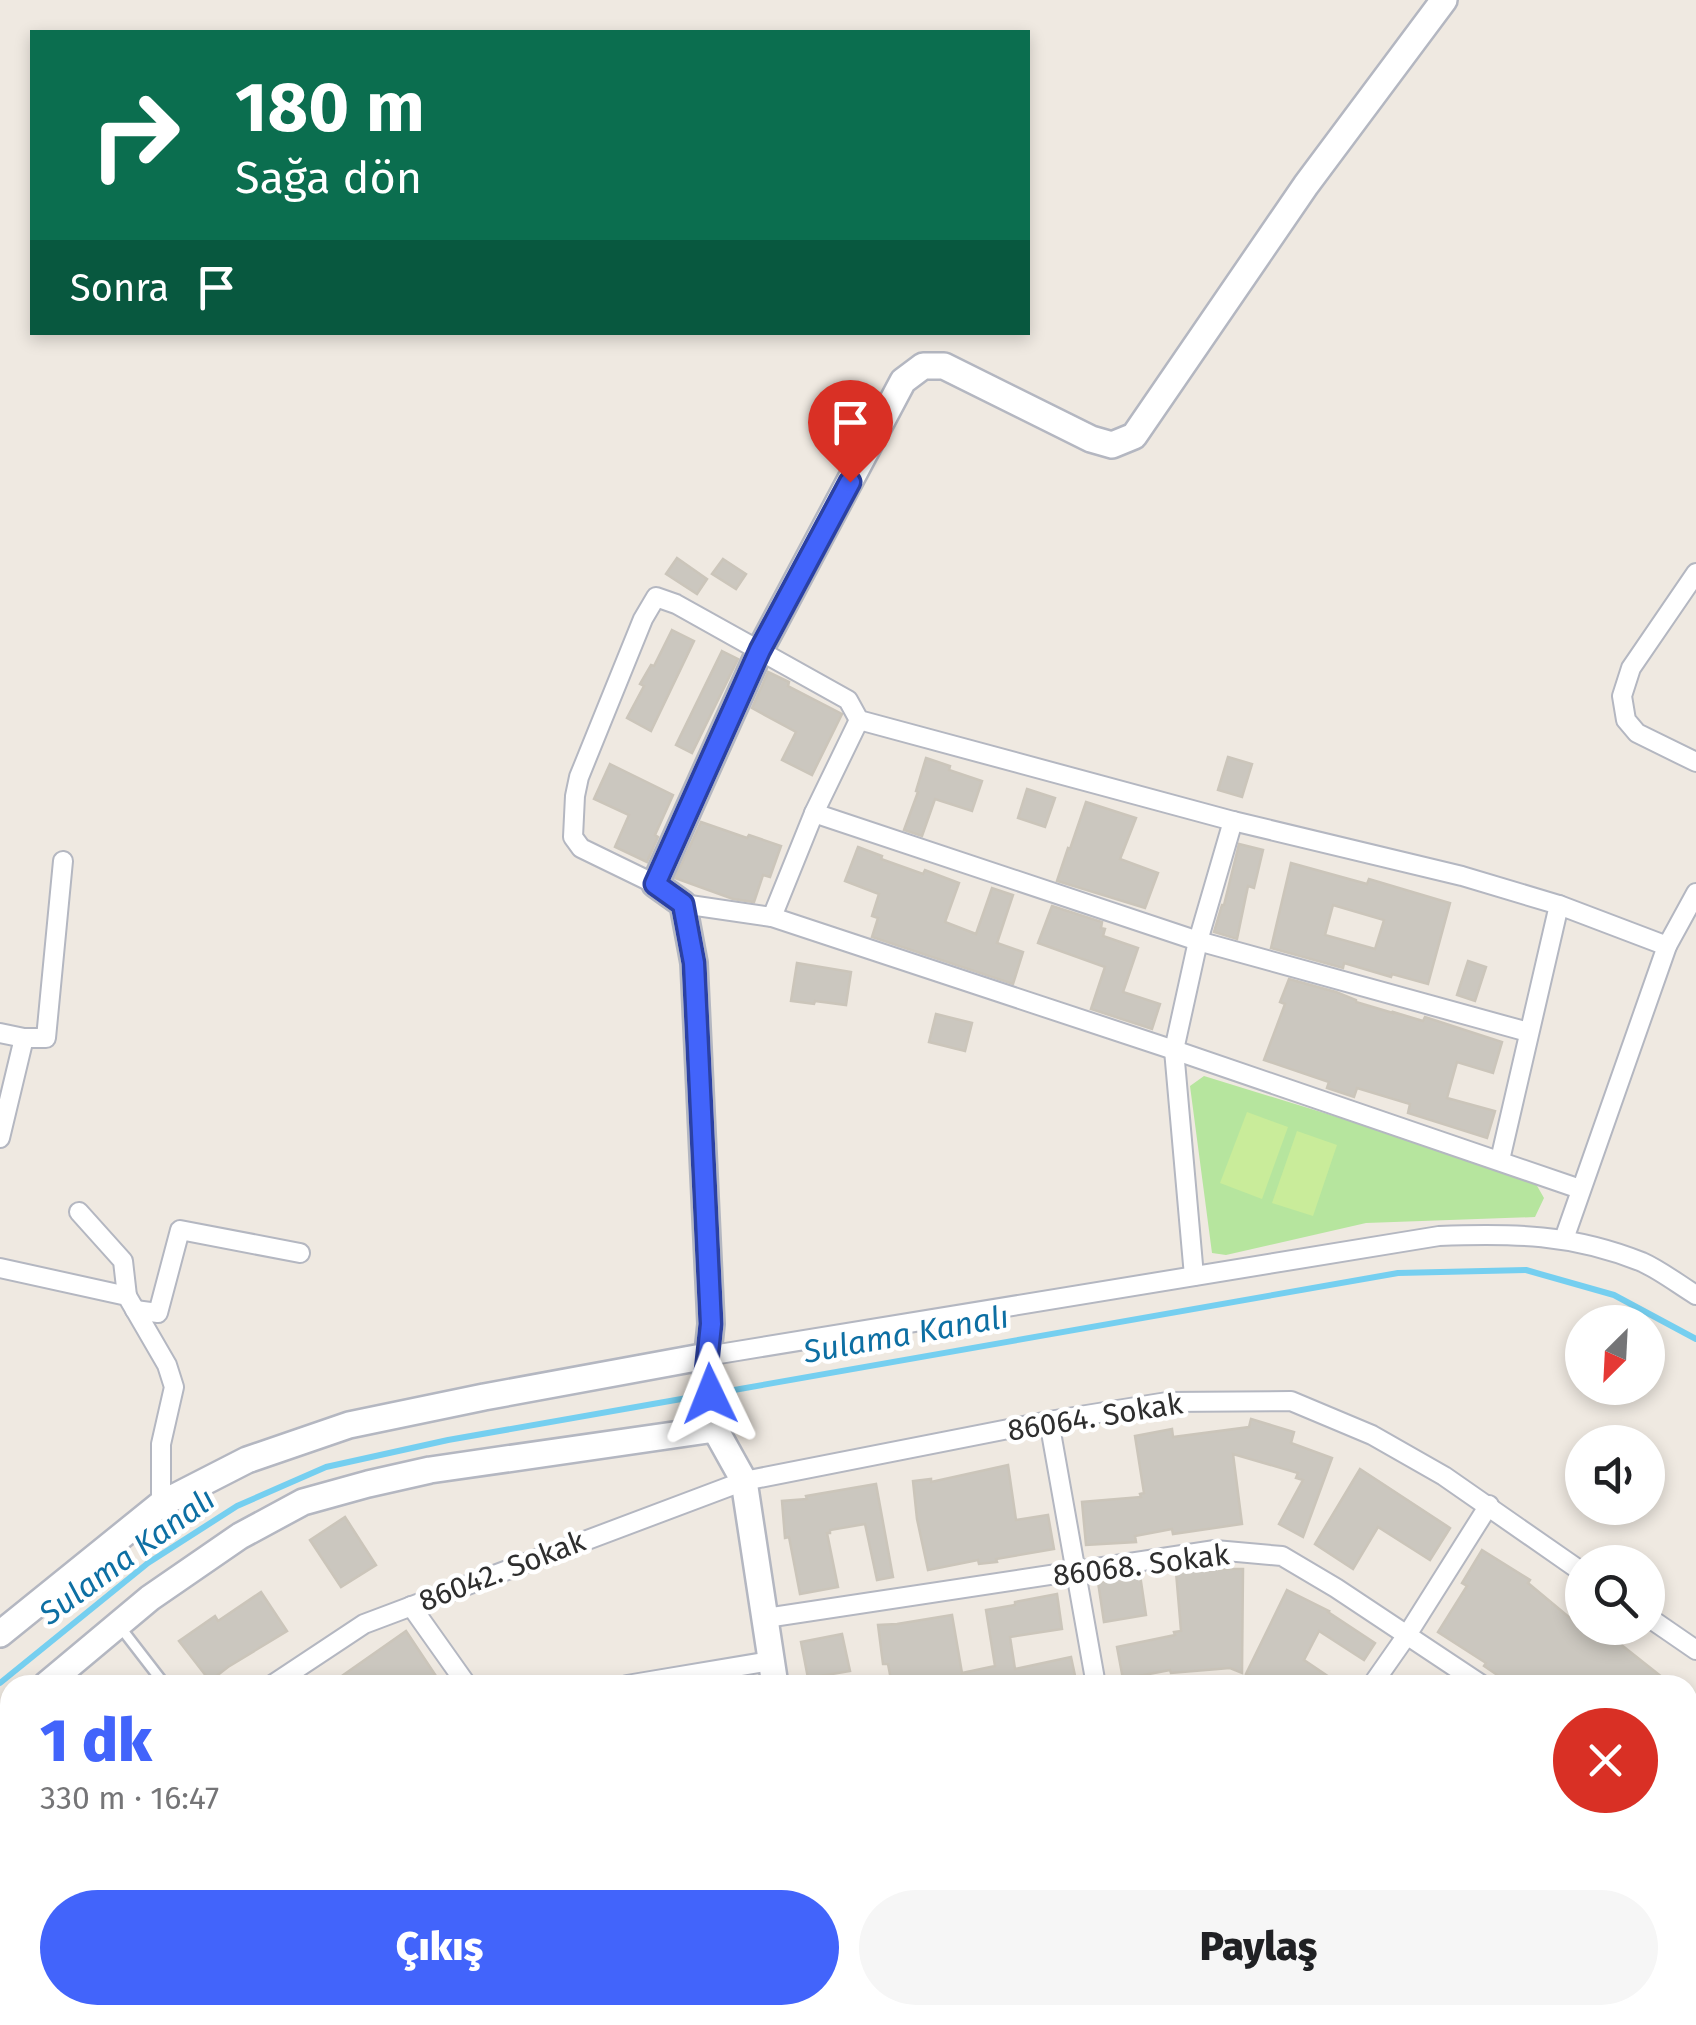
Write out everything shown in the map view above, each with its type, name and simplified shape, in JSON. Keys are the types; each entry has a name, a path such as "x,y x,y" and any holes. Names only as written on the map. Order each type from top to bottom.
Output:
{"main road":[{"path":"773,1673 744,1480 714,1423 706,1364 711,1324 694,963 683,904 655,884 760,650 903,381 923,366 944,366 1091,439 1112,445 1134,436 1306,185 1444,0"},
{"path":"0,1634 161,1504 248,1460 349,1425 484,1397 706,1364"},
{"path":"58,1675 150,1598 240,1536 303,1502 430,1470 714,1423"}],"street":[{"path":"1696,573 1631,668 1622,696 1626,720 1636,733 1696,762"},
{"path":"655,884 581,848 573,837 579,777 643,619 656,597 676,604 848,700 858,720 1232,821 1462,876 1667,946"},
{"path":"772,916 858,720"},
{"path":"814,813 1198,941 1528,1032"},
{"path":"1194,1276 1174,1050 1198,941 1232,821"},
{"path":"0,1033 46,1038 63,861"},
{"path":"1564,1238 1667,946 1696,894"},
{"path":"683,904 772,916 1580,1189"},
{"path":"1500,1160 1558,906"},
{"path":"0,1138 24,1038"},
{"path":"79,1212 124,1261 131,1303 167,1365 174,1387 161,1444 161,1504"},
{"path":"0,1268 158,1313 180,1230 300,1253"},
{"path":"706,1364 1439,1236 1502,1234 1564,1238 1644,1263 1696,1295"},
{"name":"86064. Sokak","path":"744,1480 1167,1402 1291,1401 1372,1435 1444,1476 1565,1560"},
{"path":"1049,1421 1094,1675"},
{"name":"86042. Sokak","path":"287,1675 364,1624 744,1480"},
{"path":"1379,1675 1489,1505"},
{"name":"86068. Sokak","path":"766,1618 1215,1550 1282,1556 1467,1675"},
{"path":"411,1606 460,1675"},
{"path":"1665,1629 1696,1650"}],"lane":[{"path":"119,1624 158,1675"}],"green space":[{"path":"1204,1076 1532,1177 1544,1198 1535,1217 1366,1223 1226,1255 1212,1253 1190,1086"},
{"path":"1247,1112 1288,1127 1262,1199 1220,1183"},
{"path":"1297,1131 1337,1145 1313,1216 1272,1203"}],"building":[{"path":"677,558 707,579 697,594 666,574"},
{"path":"723,559 746,574 736,589 712,574"},
{"path":"672,630 694,641 651,731 627,718 644,686 640,684"},
{"path":"722,651 738,659 692,753 676,745"},
{"path":"768,672 842,714 812,775 782,760 796,732 752,708"},
{"path":"1228,757 1252,764 1242,797 1218,790"},
{"path":"926,758 982,781 972,811 935,799 922,836 904,830"},
{"path":"610,764 673,795 647,862 615,847 629,815 594,799"},
{"path":"1027,789 1055,798 1045,827 1018,818"},
{"path":"1086,802 1136,818 1120,859 1158,873 1145,908 1057,881"},
{"path":"701,822 781,846 770,877 763,875 754,902 733,899 675,878"},
{"path":"1239,844 1263,850 1254,888 1248,886 1237,939 1214,932"},
{"path":"858,847 923,874 925,870 959,883 945,922 976,934 992,888 1013,895 997,943 1023,952 1013,984 872,937 878,918 872,916 879,894 845,881"},
{"path":"1291,863 1367,884 1369,879 1450,903 1428,984 1344,963 1343,968 1271,948","holes":["1333,905 1384,920 1375,949 1325,935"]},
{"path":"1052,906 1102,922 1103,936 1138,948 1123,992 1160,1004 1152,1029 1091,1009 1105,967 1038,943"},
{"path":"1468,961 1486,967 1475,1001 1457,995"},
{"path":"797,963 851,972 846,1005 791,1001"},
{"path":"1289,979 1393,1013 1423,1021 1425,1017 1502,1042 1493,1073 1457,1062 1447,1098 1495,1111 1487,1138 1408,1113 1410,1104 1357,1088 1354,1097 1327,1088 1329,1082 1264,1060 1285,1004 1280,1002"},
{"path":"936,1014 972,1023 965,1051 929,1042"},
{"path":"1251,1419 1294,1432 1291,1443 1332,1458 1303,1537 1279,1524 1303,1480 1296,1478 1298,1473 1233,1454 1242,1524 1173,1534 1172,1529 1135,1536 1136,1542 1086,1545 1082,1502 1141,1497 1144,1493 1135,1436 1172,1429 1173,1437 1249,1427"},
{"path":"1008,1465 1016,1520 1048,1515 1054,1549 996,1559 997,1562 979,1564 978,1560 928,1570 913,1481 931,1482"},
{"path":"1360,1469 1450,1528 1430,1560 1378,1527 1353,1569 1315,1544"},
{"path":"876,1484 893,1577 877,1580 865,1524 830,1530 827,1533 838,1587 800,1594 789,1537 785,1538 782,1501"},
{"path":"345,1517 376,1565 341,1587 310,1540"},
{"path":"1482,1550 1530,1580 1528,1583 1565,1614 1565,1645 1622,1645 1659,1675 1497,1675 1484,1666 1486,1663 1438,1632 1467,1586 1462,1583"},
{"path":"1243,1569 1242,1673 1230,1668 1122,1675 1117,1647 1181,1631 1176,1572"},
{"path":"1140,1575 1146,1615 1104,1622 1098,1582"},
{"path":"1287,1590 1329,1611 1375,1643 1364,1660 1319,1631 1304,1660 1326,1675 1246,1674"},
{"path":"261,1592 287,1631 218,1675 205,1675 179,1641 215,1616 218,1621"},
{"path":"1057,1594 1062,1629 1010,1637 1015,1669 1071,1657 1075,1675 890,1675 888,1664 883,1664 878,1625 952,1615 962,1673 995,1666 986,1610"},
{"path":"406,1631 435,1675 343,1675"},
{"path":"842,1634 850,1671 807,1675 801,1642"}],"waterway":[{"name":"Sulama Kanalı","path":"717,1393 1398,1273 1526,1270 1614,1295 1696,1339"},
{"name":"Sulama Kanalı","path":"10,1675 148,1563 237,1506 326,1467 448,1440 704,1395"}],"route":[{"path":"710,1394 706,1372 711,1324 694,963 683,904 655,884 760,650 850,482"}]}
